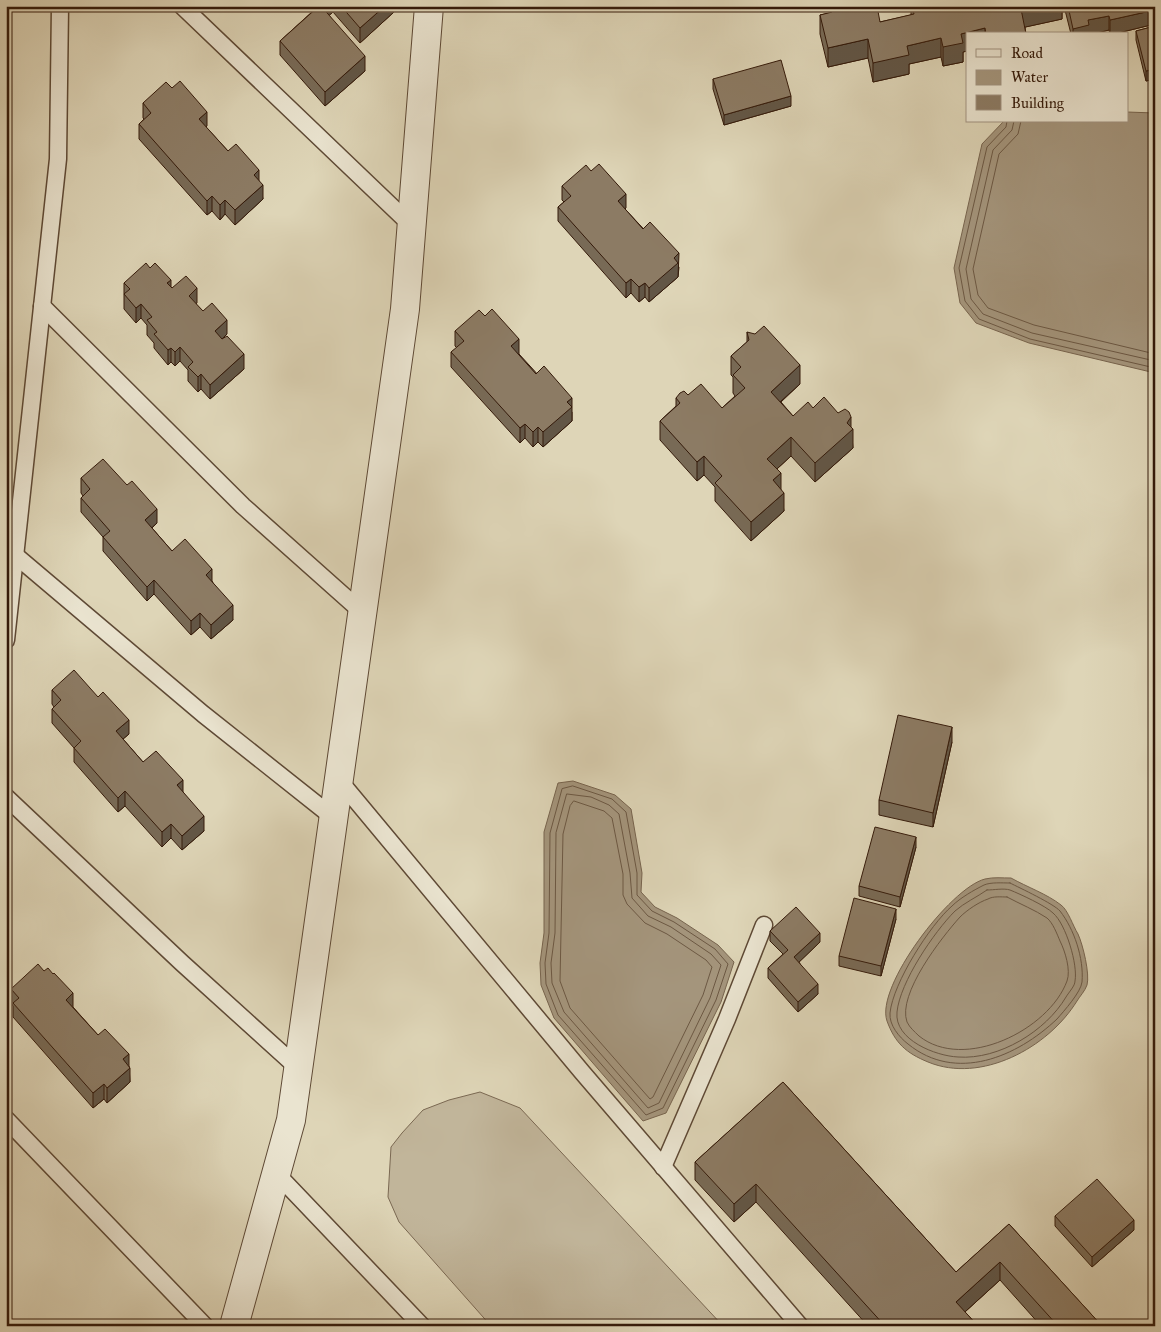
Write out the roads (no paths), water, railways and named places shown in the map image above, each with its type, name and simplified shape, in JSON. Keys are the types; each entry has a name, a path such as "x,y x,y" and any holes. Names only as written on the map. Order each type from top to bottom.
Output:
{"street":[{"path":"234,1326 291,1120 405,309 429,6"}],"lane":[{"path":"6,640 58,159 60,6"},
{"path":"182,6 411,225"},
{"path":"42,306 243,506 362,612"},
{"path":"15,555 203,714 334,818"},
{"path":"339,780 663,1167 800,1326"},
{"path":"6,797 182,963 298,1068"},
{"path":"663,1167 727,1019 764,924"},
{"path":"6,1119 205,1326"},
{"path":"276,1173 422,1326"}],"water":[{"path":"1128,112 1155,113 1155,373 1029,343 976,323 960,303 954,268 982,144 1003,122 1128,122"},
{"path":"573,781 615,795 631,809 642,873 641,892 655,907 677,918 718,945 734,962 721,1002 666,1113 643,1121 554,1018 541,985 540,963 544,933 544,832 558,783"},
{"path":"1011,878 1050,897 1066,911 1078,934 1084,952 1088,974 1086,987 1064,1018 1049,1033 1031,1047 1011,1057 991,1065 970,1068 948,1068 920,1059 902,1046 890,1029 887,1021 886,1006 892,986 918,941 953,900 970,886 985,879"}]}
